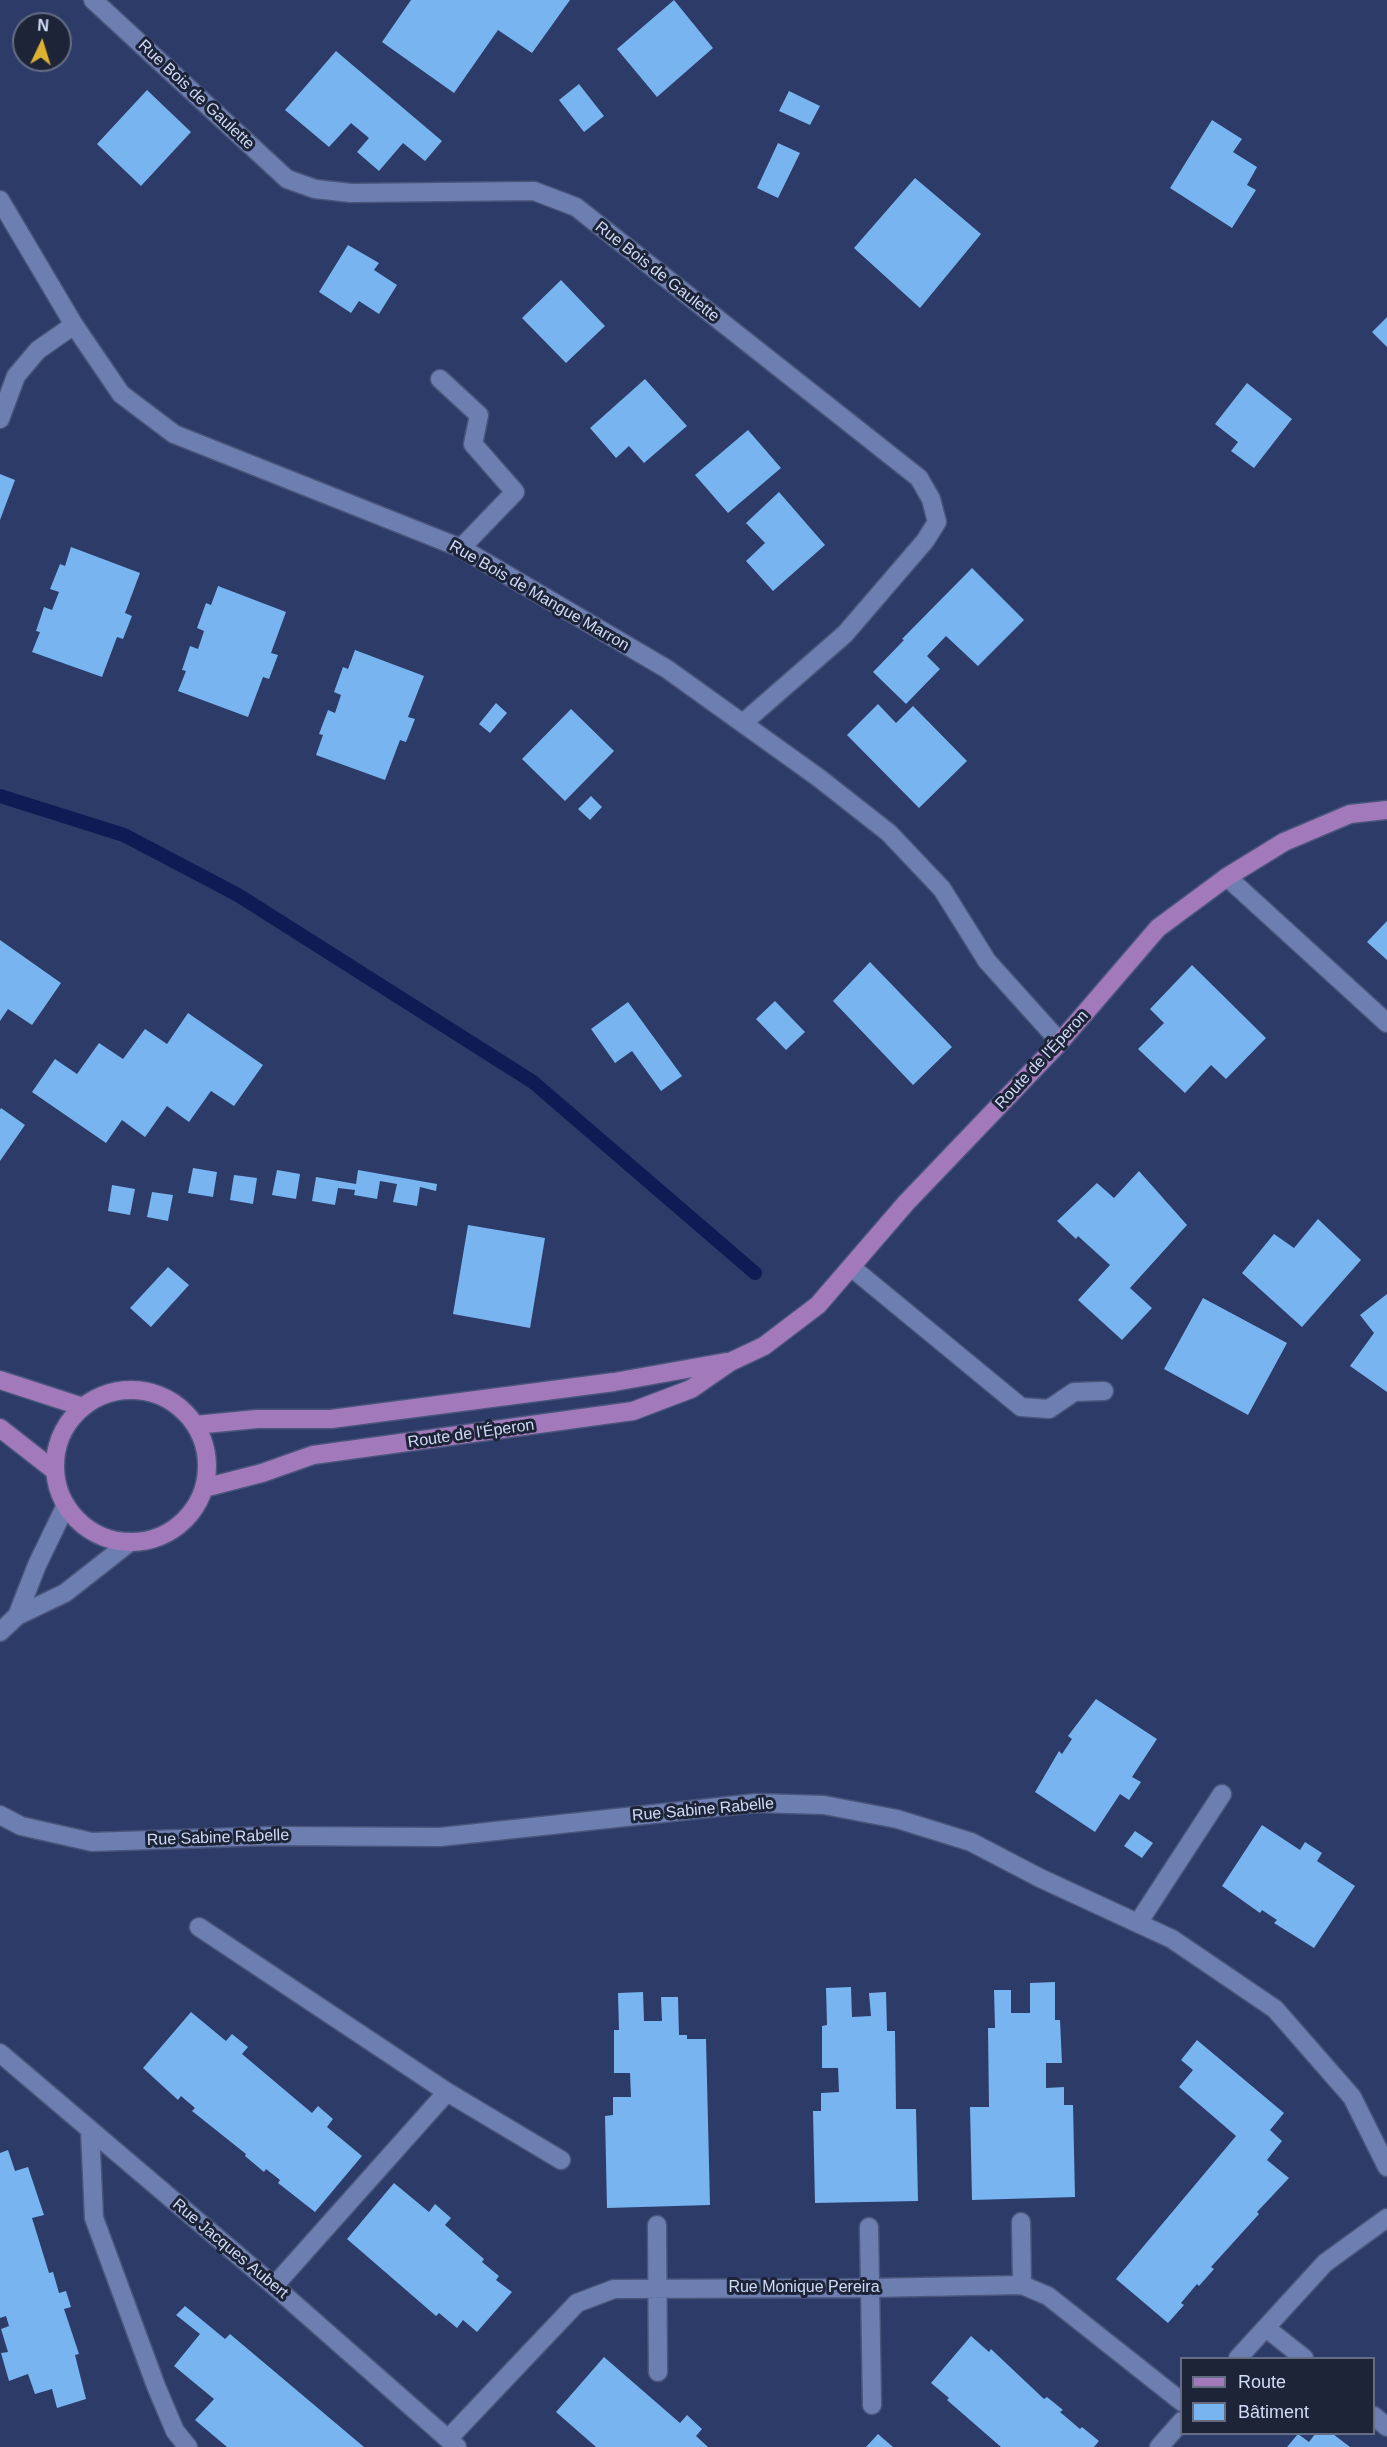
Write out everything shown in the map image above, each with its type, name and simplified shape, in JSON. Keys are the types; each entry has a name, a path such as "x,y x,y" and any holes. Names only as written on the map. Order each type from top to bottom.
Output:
{"main road":[{"name":"Route de l'Éperon","path":"204,1488 262,1473 314,1455 633,1411 692,1389 730,1362 764,1346 818,1305 906,1203 1060,1042 1158,928 1227,877 1284,842 1350,814 1387,810"},
{"name":"Route de l'Éperon","path":"195,1425 256,1419 331,1419 614,1382 730,1362"},
{"path":"0,1380 83,1407"},
{"path":"127,1390 143,1391 172,1402 195,1425 207,1461 204,1488 195,1508 180,1524 154,1538 130,1542 100,1535 78,1521 66,1505 58,1489 55,1471 56,1453 61,1436 70,1420 83,1407 112,1393 127,1390"},
{"path":"0,1428 55,1471"}],"street":[{"name":"Rue Bois de Gaulette","path":"93,0 287,179 315,189 351,193 534,191 576,207 919,478 931,499 937,522 926,541 845,634 743,723"},
{"name":"Rue Bois de Mangue Marron","path":"0,200 74,325 121,394 174,434 461,548 667,669 889,833 942,889 987,961 1060,1042"},
{"path":"0,419 16,376 38,350 74,325"},
{"path":"440,379 478,415 473,444 515,492 461,548"},
{"path":"1227,877 1387,1023"},
{"path":"851,1267 1021,1407 1049,1409 1074,1392 1104,1391"},
{"path":"17,1616 37,1565 66,1505"},
{"path":"0,1632 17,1616 65,1593 130,1542"},
{"path":"1138,1923 1222,1794"},
{"name":"Rue Sabine Rabelle","path":"0,1815 21,1826 92,1842 269,1836 440,1837 756,1803 824,1805 897,1819 971,1842 1040,1878 1172,1939 1275,2009 1352,2097 1387,2168"},
{"path":"199,1927 447,2092 561,2160"},
{"name":"Rue Jacques Aubert","path":"0,2053 274,2286 453,2443"},
{"path":"274,2286 447,2092"},
{"path":"90,2130 94,2218 156,2386 175,2431 188,2447"},
{"path":"1239,2357 1324,2263 1387,2218"},
{"path":"1021,2222 1022,2285"},
{"path":"657,2225 658,2372"},
{"path":"869,2227 872,2405"},
{"name":"Rue Monique Pereira","path":"453,2443 576,2303 614,2289 1022,2285 1048,2296 1180,2400"},
{"path":"1266,2328 1303,2357"},
{"path":"1375,2417 1387,2427"},
{"path":"1159,2447 1180,2423"}],"building":[{"path":"411,0 570,0 532,53 498,30 454,93 382,42"},
{"path":"674,0 713,48 657,97 617,49"},
{"path":"336,51 442,141 425,161 403,143 379,171 357,152 369,138 351,123 329,147 285,110"},
{"path":"579,84 604,116 584,132 559,100"},
{"path":"147,90 191,132 141,186 97,144"},
{"path":"789,91 820,106 810,125 779,111"},
{"path":"1212,120 1242,139 1233,152 1257,167 1247,185 1256,190 1232,228 1170,188"},
{"path":"778,143 800,153 778,198 757,188"},
{"path":"915,178 981,234 920,308 854,248"},
{"path":"348,245 379,263 374,270 397,285 379,314 359,301 351,313 319,292"},
{"path":"561,280 605,326 566,363 522,318"},
{"path":"1387,317 1387,347 1372,332"},
{"path":"645,379 687,426 644,463 629,446 616,458 590,428"},
{"path":"1247,383 1292,419 1254,468 1231,451 1238,442 1215,424"},
{"path":"748,430 781,468 728,513 695,475"},
{"path":"0,474 15,480 0,520"},
{"path":"779,492 825,545 773,591 746,561 765,543 746,523"},
{"path":"71,547 140,573 125,613 132,616 123,639 117,637 102,677 32,652 40,632 36,631 44,607 52,610 59,592 50,589 60,564 65,566"},
{"path":"972,568 1024,620 978,666 946,636 927,656 940,669 906,704 873,672"},
{"path":"218,586 286,612 271,653 278,655 269,679 263,677 248,717 178,691 186,671 182,670 190,646 198,649 204,631 197,628 206,603 211,605"},
{"path":"355,650 424,676 408,717 415,719 406,742 400,740 385,780 316,755 323,735 319,734 328,710 335,713 341,695 334,692 343,667 348,669"},
{"path":"496,703 507,713 490,733 479,724"},
{"path":"878,704 896,723 913,706 967,761 919,808 847,735"},
{"path":"571,709 614,751 565,801 522,759"},
{"path":"591,796 602,807 590,820 578,809"},
{"path":"1387,921 1387,960 1367,942"},
{"path":"0,940 61,983 32,1025 8,1009 0,1021"},
{"path":"870,962 952,1047 913,1085 833,1001"},
{"path":"1192,965 1266,1038 1226,1079 1211,1065 1185,1093 1138,1049 1164,1023 1150,1009"},
{"path":"775,1001 805,1032 786,1050 756,1019"},
{"path":"628,1002 682,1076 661,1091 632,1051 615,1063 591,1029"},
{"path":"188,1013 263,1065 234,1106 211,1091 189,1122 167,1106 145,1137 122,1120 106,1143 32,1092 55,1059 77,1074 99,1043 123,1059 145,1029 167,1044"},
{"path":"1,1108 25,1125 0,1161 0,1110"},
{"path":"193,1168 217,1172 213,1197 188,1193"},
{"path":"277,1170 300,1174 296,1199 272,1195"},
{"path":"358,1170 437,1184 436,1191 420,1187 417,1206 393,1202 397,1184 380,1181 377,1199 354,1195 355,1190 338,1188 335,1205 312,1201 316,1177 356,1184"},
{"path":"1139,1171 1187,1225 1130,1288 1152,1308 1122,1340 1078,1300 1110,1265 1078,1236 1076,1239 1057,1221 1097,1183 1114,1198"},
{"path":"234,1175 257,1178 253,1204 230,1200"},
{"path":"112,1185 135,1189 130,1215 108,1211"},
{"path":"152,1192 173,1195 168,1221 147,1217"},
{"path":"1318,1219 1361,1260 1302,1327 1242,1273 1274,1234 1294,1248"},
{"path":"468,1225 545,1238 530,1328 453,1314"},
{"path":"168,1267 189,1285 151,1327 130,1308"},
{"path":"1387,1294 1387,1392 1350,1366 1374,1333 1360,1315"},
{"path":"1203,1298 1287,1343 1248,1415 1164,1369"},
{"path":"1096,1699 1157,1739 1132,1777 1141,1782 1129,1800 1120,1794 1095,1832 1035,1792 1059,1751 1062,1754 1072,1739 1068,1736"},
{"path":"1262,1825 1300,1850 1305,1842 1322,1853 1317,1861 1355,1886 1314,1948 1274,1923 1277,1920 1262,1910 1260,1913 1222,1886"},
{"path":"1135,1831 1153,1843 1142,1858 1124,1846"},
{"path":"1055,1982 1055,2020 1060,2020 1062,2063 1046,2063 1046,2088 1064,2087 1064,2105 1073,2105 1075,2197 972,2200 970,2107 989,2107 988,2028 995,2028 994,1990 1011,1990 1011,2013 1030,2013 1030,1983"},
{"path":"851,1987 852,2017 871,2016 869,1993 886,1992 887,2031 895,2031 896,2109 916,2109 918,2201 815,2203 813,2111 821,2111 821,2093 839,2092 838,2068 822,2068 822,2026 827,2025 826,1988"},
{"path":"643,1992 644,2021 662,2021 661,1997 678,1997 679,2035 687,2035 687,2039 706,2039 710,2205 607,2208 605,2116 613,2115 613,2097 631,2097 630,2073 614,2073 614,2030 619,2030 618,1993"},
{"path":"191,2012 226,2041 232,2034 248,2047 242,2054 312,2113 318,2106 333,2119 327,2127 362,2156 315,2212 278,2183 280,2180 266,2169 264,2172 245,2156 246,2154 192,2111 195,2108 181,2096 178,2100 143,2068"},
{"path":"1197,2040 1284,2113 1270,2130 1282,2141 1267,2160 1289,2178 1211,2267 1214,2269 1199,2286 1197,2284 1181,2303 1184,2305 1168,2323 1116,2279 1236,2136 1179,2087 1193,2070 1181,2060"},
{"path":"8,2150 15,2171 28,2167 44,2215 32,2218 49,2273 53,2272 59,2293 66,2291 71,2307 64,2309 79,2354 75,2355 86,2399 57,2408 52,2389 35,2394 28,2374 9,2381 1,2353 8,2352 1,2329 9,2326 6,2316 0,2318 0,2153"},
{"path":"394,2183 429,2212 435,2204 451,2218 445,2225 484,2259 482,2262 499,2276 496,2280 512,2292 477,2332 463,2320 457,2328 439,2313 436,2316 347,2239"},
{"path":"185,2306 225,2339 230,2334 364,2447 227,2447 195,2420 214,2399 174,2366 200,2334 176,2315"},
{"path":"971,2336 989,2352 991,2349 1044,2399 1047,2397 1063,2410 1060,2412 1080,2429 1082,2427 1099,2441 1094,2447 1001,2447 947,2400 949,2398 931,2383"},
{"path":"604,2357 680,2423 687,2415 702,2429 696,2436 708,2447 596,2447 556,2412"},
{"path":"878,2434 893,2447 866,2447"},
{"path":"1297,2435 1309,2442 1314,2435 1334,2435 1350,2447 1287,2447"}],"waterway":[{"path":"0,796 124,835 238,895 533,1082 755,1273"}]}
